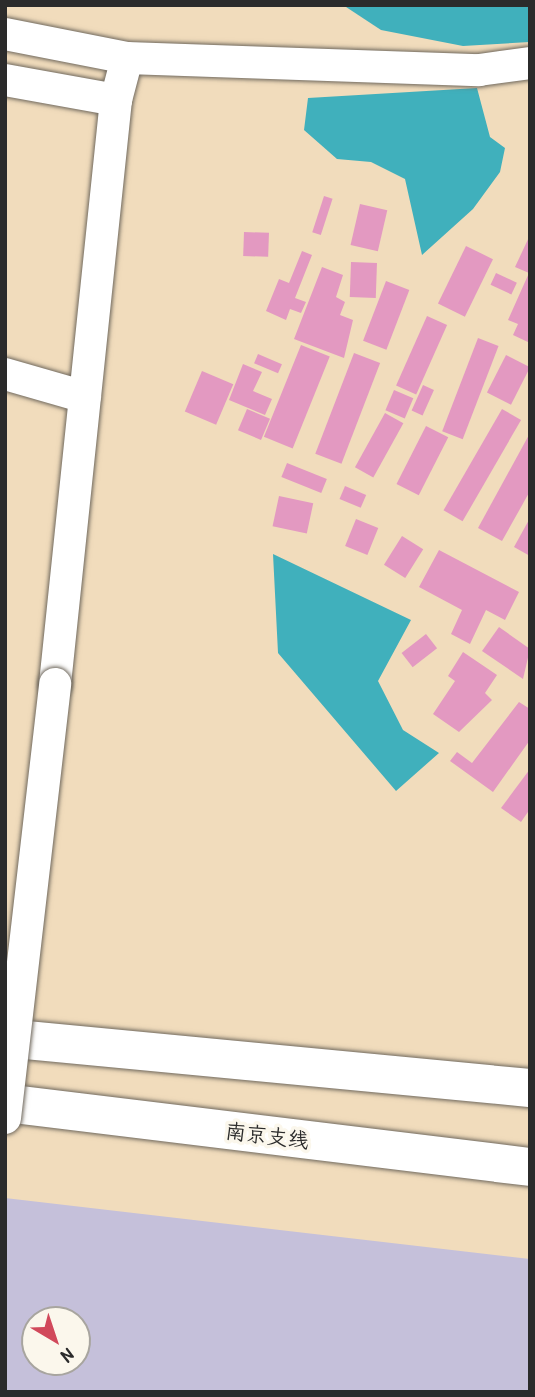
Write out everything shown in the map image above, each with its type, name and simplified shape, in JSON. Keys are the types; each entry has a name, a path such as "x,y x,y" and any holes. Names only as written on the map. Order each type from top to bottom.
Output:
{"highway":[{"path":"5,1038 530,1088"},
{"name":"南京支线","path":"5,1103 530,1167"}],"street":[{"path":"5,34 127,58 479,70 530,63"},
{"path":"5,1118 55,684 116,100 127,58"},
{"path":"5,80 116,100"},
{"path":"5,374 85,397"}],"shaded area":[{"path":"5,1198 530,1259 530,1392 5,1392"}],"water":[{"path":"343,5 530,5 530,42 463,46 381,30"},
{"path":"477,88 490,137 505,148 500,172 473,209 422,255 405,179 371,162 337,159 304,130 308,98"},
{"path":"273,554 411,620 378,681 403,730 439,753 396,791 278,653"}],"building":[{"path":"324,196 333,199 321,235 312,232"},
{"path":"360,204 387,210 378,251 351,245"},
{"path":"244,232 269,233 268,257 243,256"},
{"path":"530,235 530,343 513,335 518,324 508,320 529,273 515,267"},
{"path":"466,246 493,259 465,317 438,304"},
{"path":"302,251 312,255 295,298 306,302 301,313 290,309 286,320 266,311 279,279 289,283"},
{"path":"351,262 377,263 376,298 350,297"},
{"path":"322,267 343,275 336,297 345,302 340,315 353,320 344,358 294,339"},
{"path":"496,273 517,283 511,295 491,285"},
{"path":"386,281 409,290 386,350 363,341"},
{"path":"427,316 447,325 416,394 396,385"},
{"path":"478,338 499,346 463,439 442,431"},
{"path":"301,345 330,357 293,448 264,437"},
{"path":"354,353 380,363 341,464 315,454"},
{"path":"258,354 282,364 278,373 254,363"},
{"path":"506,355 530,367 511,405 487,392"},
{"path":"243,364 262,372 253,391 272,399 265,415 229,400"},
{"path":"202,371 233,384 216,425 185,412"},
{"path":"423,385 434,390 423,415 412,411"},
{"path":"394,390 413,398 405,418 385,410"},
{"path":"247,409 270,419 261,440 238,430"},
{"path":"502,409 521,420 463,521 444,510"},
{"path":"385,413 403,423 373,477 355,467"},
{"path":"426,426 448,437 419,495 396,484"},
{"path":"530,433 530,491 502,541 478,528"},
{"path":"287,463 327,479 321,493 281,477"},
{"path":"345,486 366,495 361,508 340,499"},
{"path":"279,496 313,503 307,534 273,526"},
{"path":"530,518 530,556 514,547"},
{"path":"356,519 378,528 367,555 345,546"},
{"path":"402,536 423,549 405,578 384,565"},
{"path":"439,550 519,592 505,620 486,610 470,644 451,634 462,610 419,587"},
{"path":"499,627 530,649 523,679 482,651"},
{"path":"426,634 437,648 413,667 402,653"},
{"path":"463,652 497,675 485,693 492,700 459,732 433,714 455,681 448,676"},
{"path":"519,702 530,709 530,740 493,792 450,761 457,752 472,763"},
{"path":"530,769 530,809 521,822 501,808"}]}
